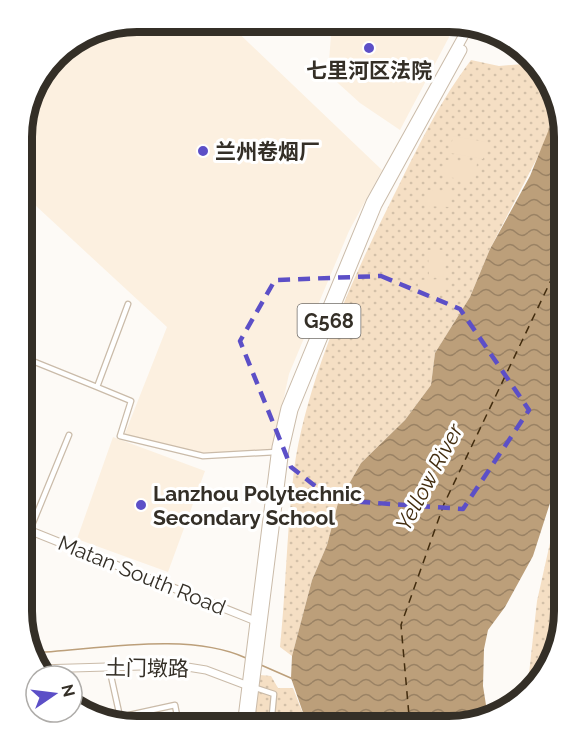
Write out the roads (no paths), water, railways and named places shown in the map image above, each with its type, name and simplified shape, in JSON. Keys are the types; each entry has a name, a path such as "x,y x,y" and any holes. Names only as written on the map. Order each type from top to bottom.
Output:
{"highway":[{"name":"G568","path":"259,622 276,453 286,408 371,202 465,32"},
{"name":"G568","path":"244,716 284,449 293,410 377,205 471,34"},
{"name":"G568","path":"249,716 250,686"}],"main road":[{"name":"Matan South Road","path":"32,531 259,622"},
{"name":"土门墩路","path":"84,668 175,665 206,670 250,686"}],"street":[{"path":"97,387 128,304"},
{"path":"32,361 131,400 120,436 203,456 276,453"},
{"path":"32,525 69,435"},
{"path":"109,667 119,715"},
{"path":"250,686 274,694 272,716"},
{"path":"126,716 175,705 177,716"}],"water":[{"name":"Yellow River","path":"553,119 554,484 533,556 505,607 488,630 484,649 483,686 488,709 457,716 304,716 291,678 292,656 312,580 327,545 338,503 361,463 405,420 431,385 435,353 470,297 490,249 530,176"}],"waterway":[{"path":"39,652 169,644 197,645 223,650 246,658"},
{"path":"261,665 293,679"}],"place":[{"name":"七里河区法院","path":"369,48"},
{"name":"兰州卷烟厂","path":"203,151"},
{"name":"Lanzhou Polytechnic Secondary School","path":"141,505"}]}
